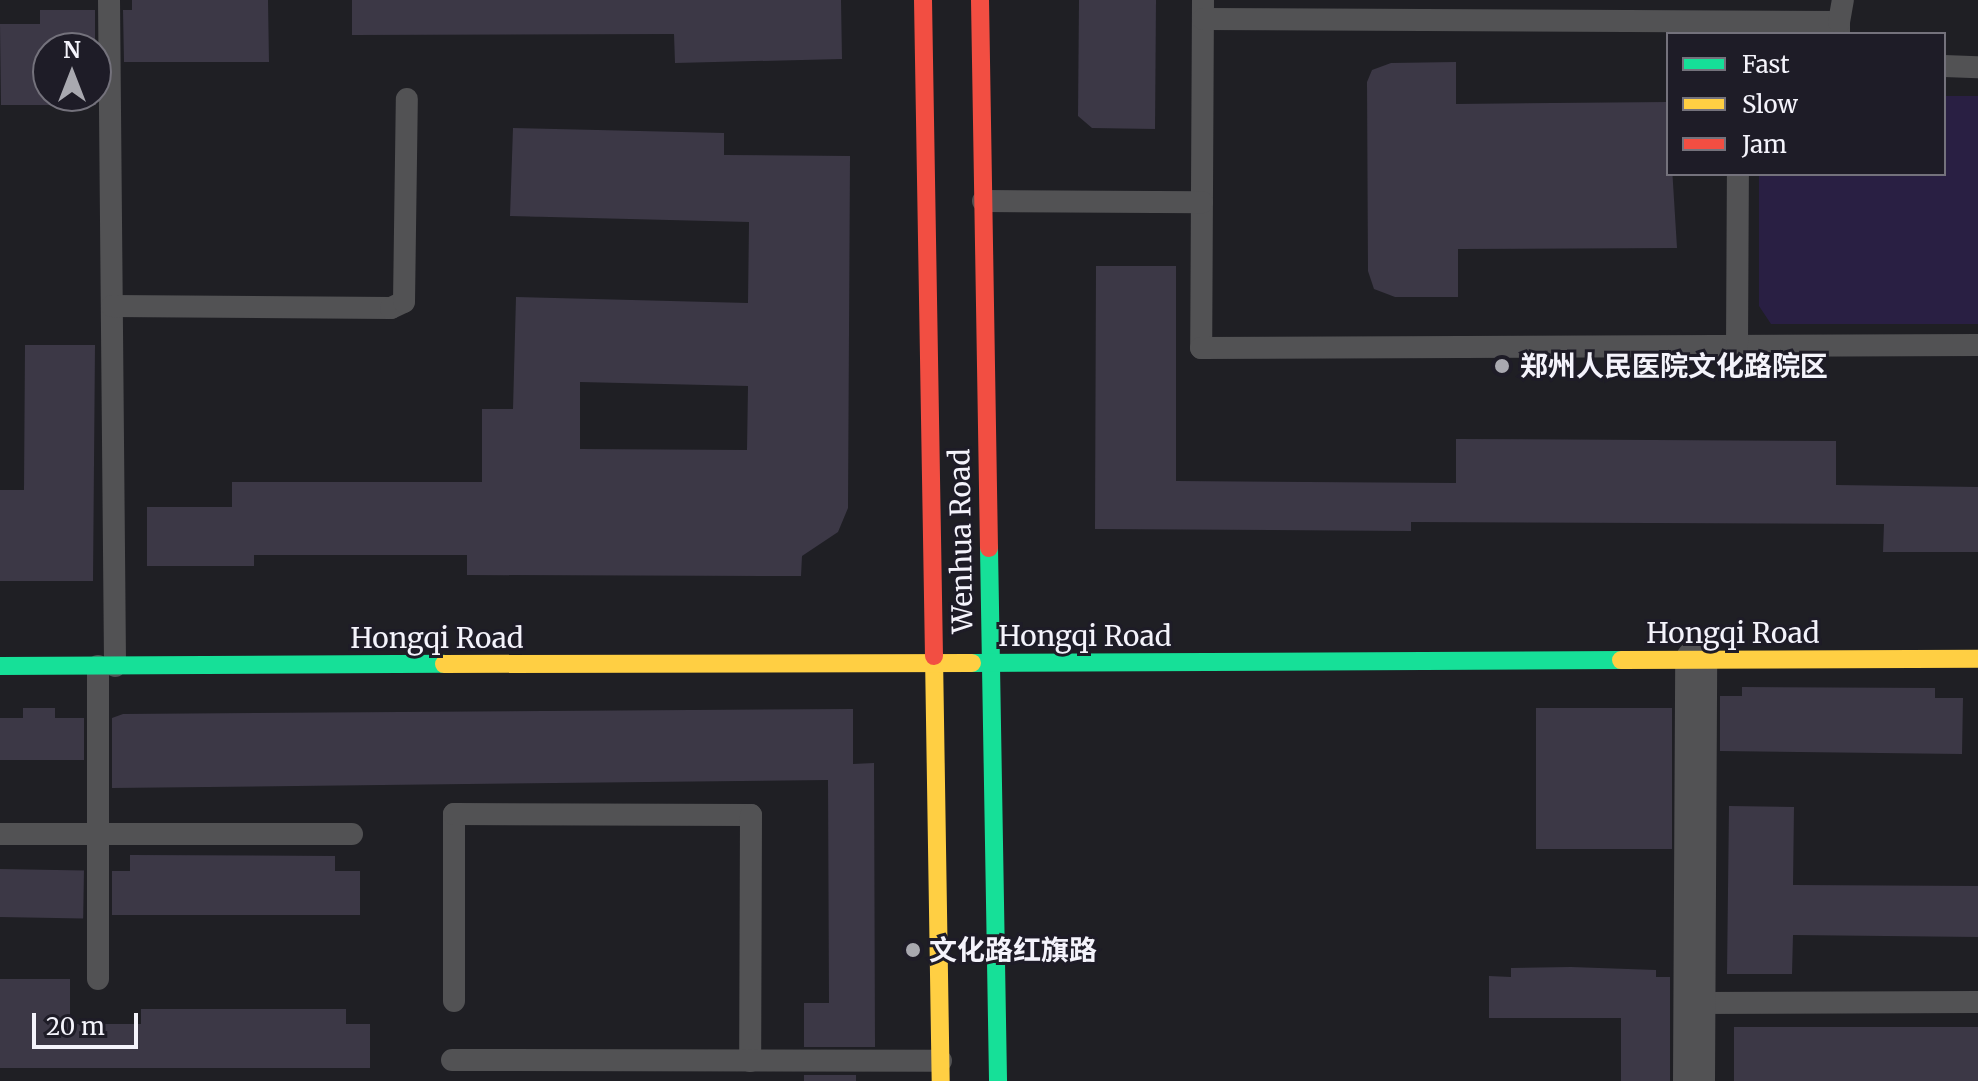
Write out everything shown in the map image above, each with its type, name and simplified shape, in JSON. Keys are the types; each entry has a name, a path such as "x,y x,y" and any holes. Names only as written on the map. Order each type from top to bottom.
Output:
{"main road":[{"name":"Wenhua Road","path":"923,0 941,1071"},
{"name":"Wenhua Road","path":"980,0 998,1081"},
{"name":"Hongqi Road","path":"0,666 934,666 1978,659"}],"street":[{"path":"1694,1081 1696,661"}],"lane":[{"path":"98,979 98,834 106,666 112,306 109,0"},
{"path":"1840,19 1739,28 1415,10 1203,10 1201,348 1978,345"},
{"path":"1946,66 1978,67"},
{"path":"112,306 391,308 404,302 407,99"},
{"path":"1737,347 1738,176"},
{"path":"983,201 1202,202"},
{"path":"454,1001 454,814 751,815 750,1061"},
{"path":"0,834 352,834"},
{"path":"1694,1003 1978,1002"},
{"path":"452,1060 750,1061 941,1071"}],"shaded area":[{"path":"1946,96 1978,96 1978,324 1771,324 1759,306 1759,176 1946,176"}],"building":[{"path":"132,0 268,0 269,62 124,62 123,10 132,10"},
{"path":"352,0 841,0 842,59 675,63 674,34 352,35"},
{"path":"1079,0 1156,0 1155,129 1092,128 1078,116"},
{"path":"40,10 95,10 95,32 32,32 32,105 1,105 0,24 40,24"},
{"path":"1456,62 1456,104 1666,102 1666,176 1673,176 1677,248 1458,249 1458,297 1395,297 1374,289 1368,271 1367,82 1372,70 1391,63"},
{"path":"513,128 724,133 724,155 850,156 848,508 838,532 802,556 801,576 467,575 467,555 254,555 254,566 147,566 147,507 232,507 232,482 482,482 482,409 513,409 516,297 748,303 749,222 510,216","holes":["580,382 748,386 747,450 580,449"]},
{"path":"1096,266 1176,266 1176,481 1456,483 1456,439 1836,441 1836,485 1978,487 1978,552 1883,552 1884,524 1411,522 1411,531 1095,529"},
{"path":"25,345 95,345 93,581 0,581 0,490 24,490"},
{"path":"1742,687 1935,688 1935,698 1963,698 1962,754 1720,751 1720,696 1742,696"},
{"path":"23,708 55,708 55,718 84,718 84,760 0,760 0,718 23,718"},
{"path":"1536,708 1672,708 1672,849 1536,849"},
{"path":"853,709 853,764 874,763 875,1047 804,1047 804,1003 829,1003 828,780 112,788 112,718 123,714"},
{"path":"1729,806 1794,807 1793,885 1978,886 1978,937 1793,935 1792,974 1727,974"},
{"path":"130,855 335,856 335,871 360,871 360,915 112,915 112,871 130,871"},
{"path":"0,869 84,870 83,918 0,917"},
{"path":"1511,968 1656,970 1656,977 1670,977 1670,1081 1621,1081 1621,1018 1489,1018 1489,976 1511,977"},
{"path":"0,979 70,979 70,1024 141,1024 141,1009 346,1009 346,1024 370,1024 370,1068 0,1068"},
{"path":"1734,1027 1978,1027 1978,1081 1734,1081"},
{"path":"804,1075 856,1075 856,1081 804,1081"}],"traffic: fast":[{"path":"989,548 998,1081"},
{"path":"972,663 1621,660"},
{"path":"0,666 444,664"}],"traffic: slow":[{"path":"934,656 941,1081"},
{"path":"1621,660 1978,659"},
{"path":"444,664 972,663"}],"traffic: jam":[{"path":"923,0 934,656"},
{"path":"980,0 989,548"}],"place":[{"name":"郑州人民医院文化路院区","path":"1502,366"},
{"name":"文化路红旗路","path":"913,950"}]}
